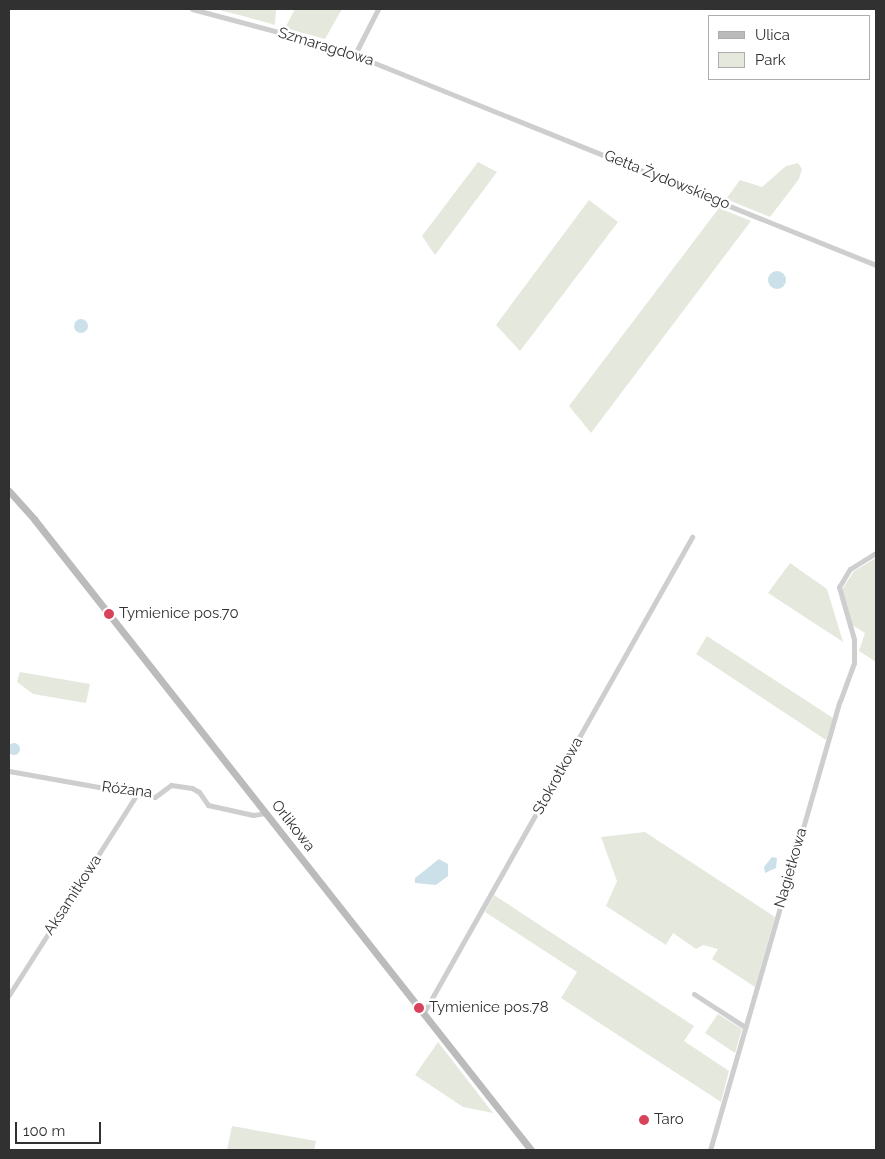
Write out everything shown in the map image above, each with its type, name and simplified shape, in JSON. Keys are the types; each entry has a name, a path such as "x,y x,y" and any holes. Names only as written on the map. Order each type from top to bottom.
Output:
{"street":[{"name":"Szmaragdowa","path":"192,9 355,54 458,96"},
{"path":"355,54 378,9"},
{"name":"Getta Żydowskiego","path":"458,96 876,265"},
{"name":"Orlikowa","path":"9,491 34,519 531,1150"},
{"name":"Stokrotkowa","path":"424,1014 692,537"},
{"name":"Nagietkowa","path":"710,1150 840,701 854,663 854,639 839,587 850,569 876,553"},
{"name":"Różana","path":"9,771 154,797 171,785 199,792 208,805 253,815 264,813"},
{"name":"Aksamitkowa","path":"9,995 137,794"},
{"path":"694,994 745,1027"}],"green space":[{"path":"215,9 276,9 275,25 243,16"},
{"path":"295,9 342,9 325,39 285,28"},
{"path":"478,162 497,172 435,255 422,236"},
{"path":"798,163 802,169 799,179 770,217 726,199 740,180 762,187 786,166"},
{"path":"589,200 618,222 520,351 496,325"},
{"path":"719,208 751,221 591,433 569,406"},
{"path":"876,558 876,662 859,651 865,633 852,625 841,591 854,571"},
{"path":"790,563 827,589 843,642 768,593"},
{"path":"707,636 833,718 826,740 696,654"},
{"path":"20,672 90,684 86,703 33,694 17,682"},
{"path":"645,832 775,917 755,987 712,959 718,949 703,945 696,949 673,933 666,945 606,906 617,881 601,837"},
{"path":"494,895 694,1026 684,1041 729,1071 721,1102 561,998 577,972 485,912"},
{"path":"718,1014 742,1029 735,1053 705,1033"},
{"path":"438,1042 493,1113 463,1107 415,1075"},
{"path":"232,1126 316,1141 314,1150 227,1150"}],"water":[{"path":"777,271 783,274 786,280 783,286 777,289 771,286 768,280 771,274"},
{"path":"81,319 86,321 88,326 86,331 81,333 76,331 74,326 76,321"},
{"path":"12,743 16,743 20,749 16,755 12,755 8,751 8,747"},
{"path":"772,857 777,858 776,868 765,873 764,867"},
{"path":"439,859 448,864 448,876 436,885 415,883 415,878"}],"place":[{"name":"Tymienice pos.70","path":"109,614"},
{"name":"Tymienice pos.78","path":"419,1008"},
{"name":"Taro","path":"644,1120"}]}
